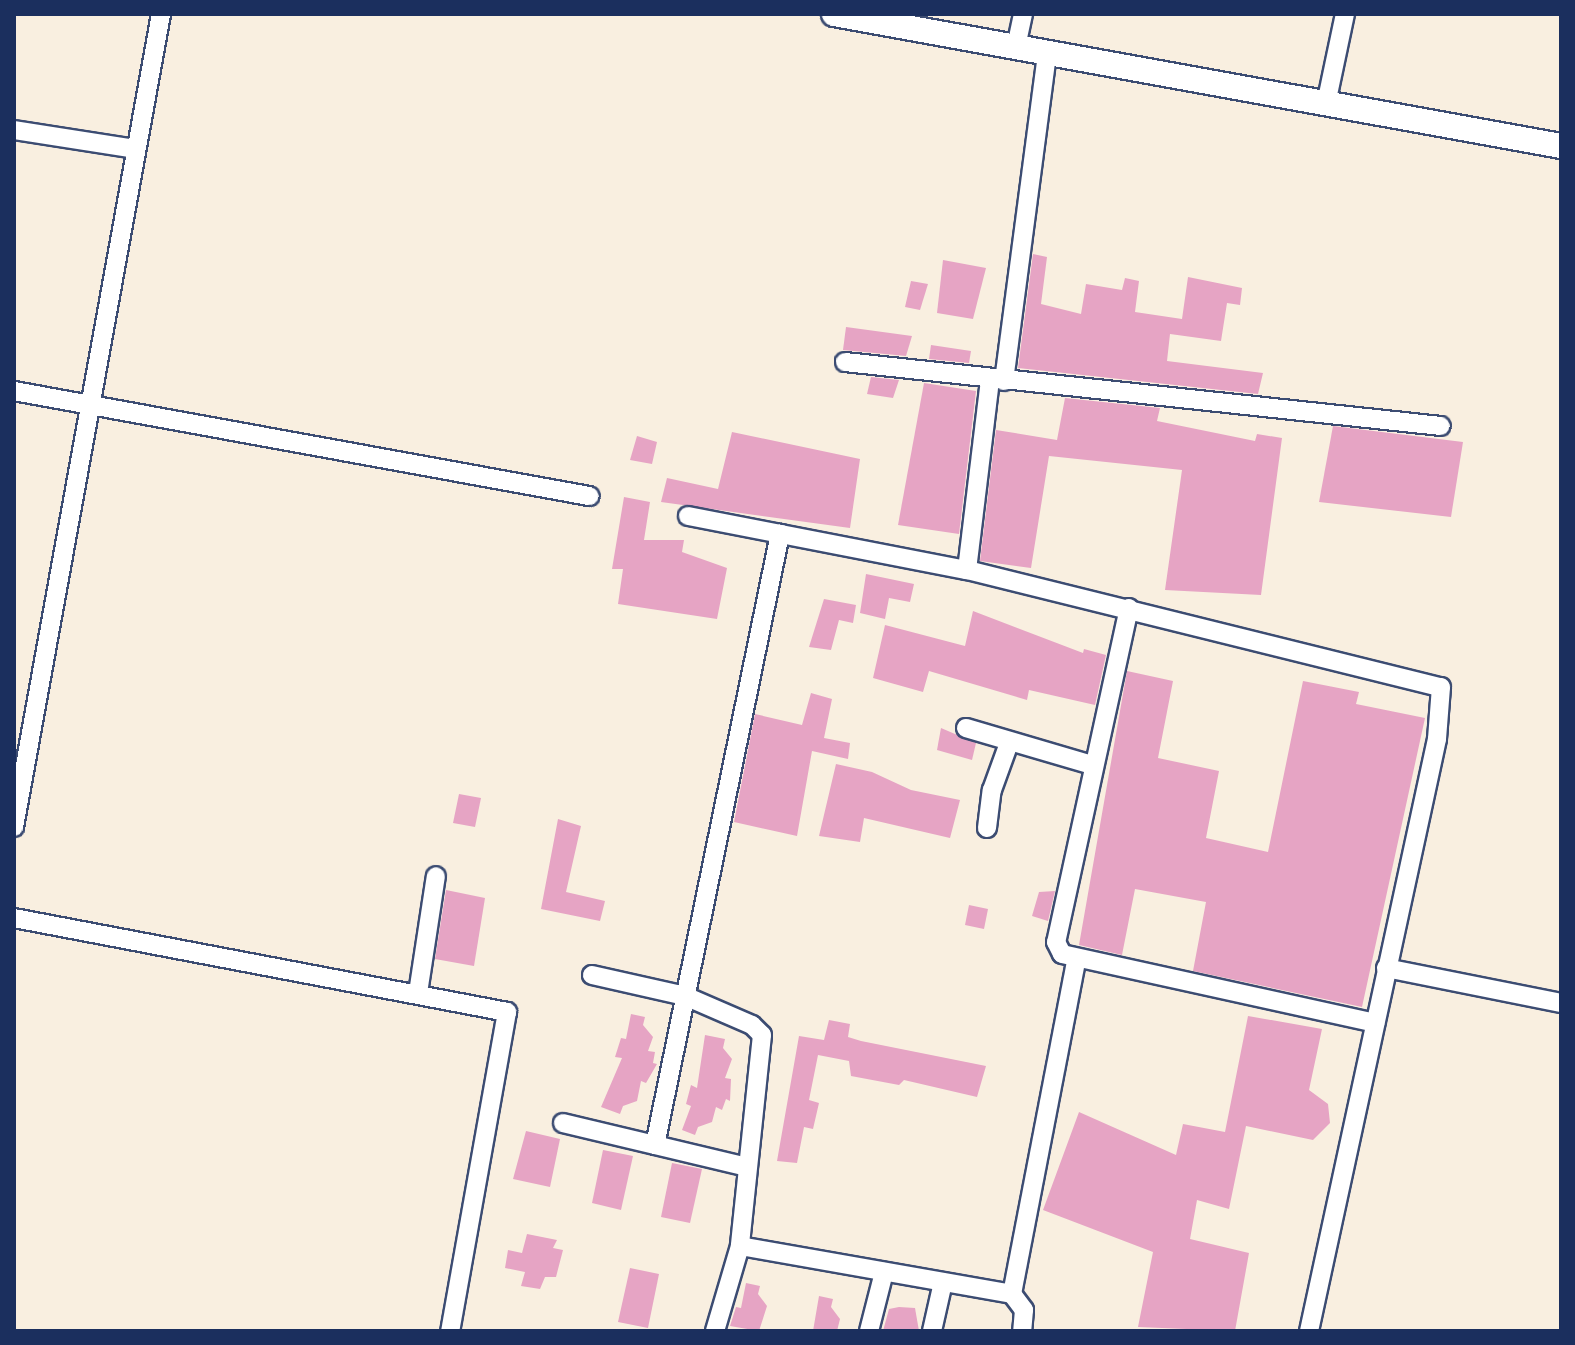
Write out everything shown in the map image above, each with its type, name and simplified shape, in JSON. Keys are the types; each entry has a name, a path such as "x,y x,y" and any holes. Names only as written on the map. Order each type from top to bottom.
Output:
{"main road":[{"path":"834,14 1561,146"}],"street":[{"path":"14,827 94,404 161,14"},
{"path":"1016,47 1023,14"},
{"path":"1326,104 1345,14"},
{"path":"967,570 1047,53"},
{"path":"14,130 136,149"},
{"path":"845,362 1441,426"},
{"path":"14,391 589,496"},
{"path":"688,516 967,570 1441,687 1437,739 1309,1331"},
{"path":"655,1145 780,534"},
{"path":"1129,608 1092,765 1056,942 1062,954 1375,1023"},
{"path":"966,728 1092,765"},
{"path":"987,828 992,790 1009,743"},
{"path":"418,993 436,876"},
{"path":"14,918 507,1012 450,1331"},
{"path":"1012,1294 1077,958"},
{"path":"1386,968 1561,1003"},
{"path":"592,975 685,996 752,1025 762,1035 740,1246 715,1331"},
{"path":"563,1123 747,1167"},
{"path":"740,1246 1012,1294 1024,1310 1022,1331"},
{"path":"869,1331 884,1272"},
{"path":"932,1331 943,1282"}],"building":[{"path":"1033,254 1047,257 1041,304 1081,314 1086,284 1122,290 1125,278 1139,281 1135,312 1182,319 1188,277 1242,288 1240,305 1227,303 1221,341 1170,334 1167,361 1263,373 1258,394 1018,368"},
{"path":"943,260 986,268 973,319 937,313"},
{"path":"911,281 928,284 920,310 905,307"},
{"path":"846,327 912,336 906,356 843,350"},
{"path":"931,345 971,351 969,363 929,359"},
{"path":"871,377 899,380 893,398 867,394"},
{"path":"924,383 976,391 959,534 898,525"},
{"path":"1065,398 1160,408 1157,421 1255,441 1257,434 1282,438 1261,595 1165,590 1182,470 1049,456 1031,568 980,561 996,430 1057,440"},
{"path":"1333,426 1463,442 1451,517 1319,502"},
{"path":"732,432 860,459 850,528 661,502 667,478 718,489"},
{"path":"637,436 657,442 652,464 630,460"},
{"path":"624,497 650,502 644,540 684,540 682,552 727,568 717,619 618,604 623,569 612,569"},
{"path":"866,574 914,584 910,602 889,598 885,619 860,613"},
{"path":"824,599 856,605 853,623 839,620 831,650 809,647"},
{"path":"973,611 1083,653 1084,649 1106,655 1095,705 1029,690 1027,700 929,671 923,692 873,678 885,625 965,646"},
{"path":"1127,671 1173,681 1158,758 1219,771 1206,838 1268,852 1303,681 1359,692 1356,704 1425,718 1362,1007 1193,971 1206,902 1135,889 1122,955 1079,945"},
{"path":"811,693 832,699 824,738 850,743 848,759 812,751 797,836 734,822 755,714 802,725"},
{"path":"941,728 976,743 972,760 937,750"},
{"path":"836,764 872,772 911,790 960,800 950,838 864,818 860,842 819,836"},
{"path":"459,794 481,798 475,827 453,823"},
{"path":"558,819 581,826 566,892 605,901 600,921 541,909"},
{"path":"446,890 485,898 474,966 435,959"},
{"path":"1055,891 1048,921 1032,916 1039,892"},
{"path":"969,905 988,909 984,929 965,925"},
{"path":"631,1014 645,1017 643,1025 653,1037 648,1051 655,1052 653,1063 657,1064 646,1083 641,1081 637,1101 623,1106 620,1114 601,1107 622,1058 615,1057 621,1038 626,1039"},
{"path":"1248,1016 1322,1029 1309,1090 1328,1104 1330,1123 1313,1140 1246,1126 1229,1209 1197,1200 1190,1239 1249,1253 1235,1331 1138,1327 1153,1252 1043,1210 1079,1112 1176,1155 1183,1124 1225,1132"},
{"path":"829,1020 850,1024 848,1037 861,1041 986,1066 977,1097 904,1080 899,1085 851,1076 849,1061 818,1055 809,1100 819,1103 813,1129 804,1127 797,1163 777,1161 799,1036 824,1040"},
{"path":"705,1035 725,1039 723,1048 732,1059 725,1078 731,1079 730,1101 726,1099 722,1110 716,1107 712,1122 698,1127 695,1135 682,1130 691,1106 686,1104 691,1085 697,1088"},
{"path":"526,1131 560,1139 550,1187 513,1179"},
{"path":"603,1150 633,1156 621,1210 592,1203"},
{"path":"672,1163 702,1169 690,1223 661,1217"},
{"path":"527,1234 557,1240 553,1248 563,1250 556,1277 545,1277 540,1289 521,1286 525,1272 505,1268 508,1250 522,1253"},
{"path":"630,1268 659,1274 648,1328 618,1322"},
{"path":"746,1283 760,1286 758,1294 767,1306 759,1331 730,1326 736,1307 741,1308"},
{"path":"819,1296 833,1299 831,1307 840,1319 837,1331 813,1331"},
{"path":"915,1308 919,1331 883,1331 889,1309"}]}
